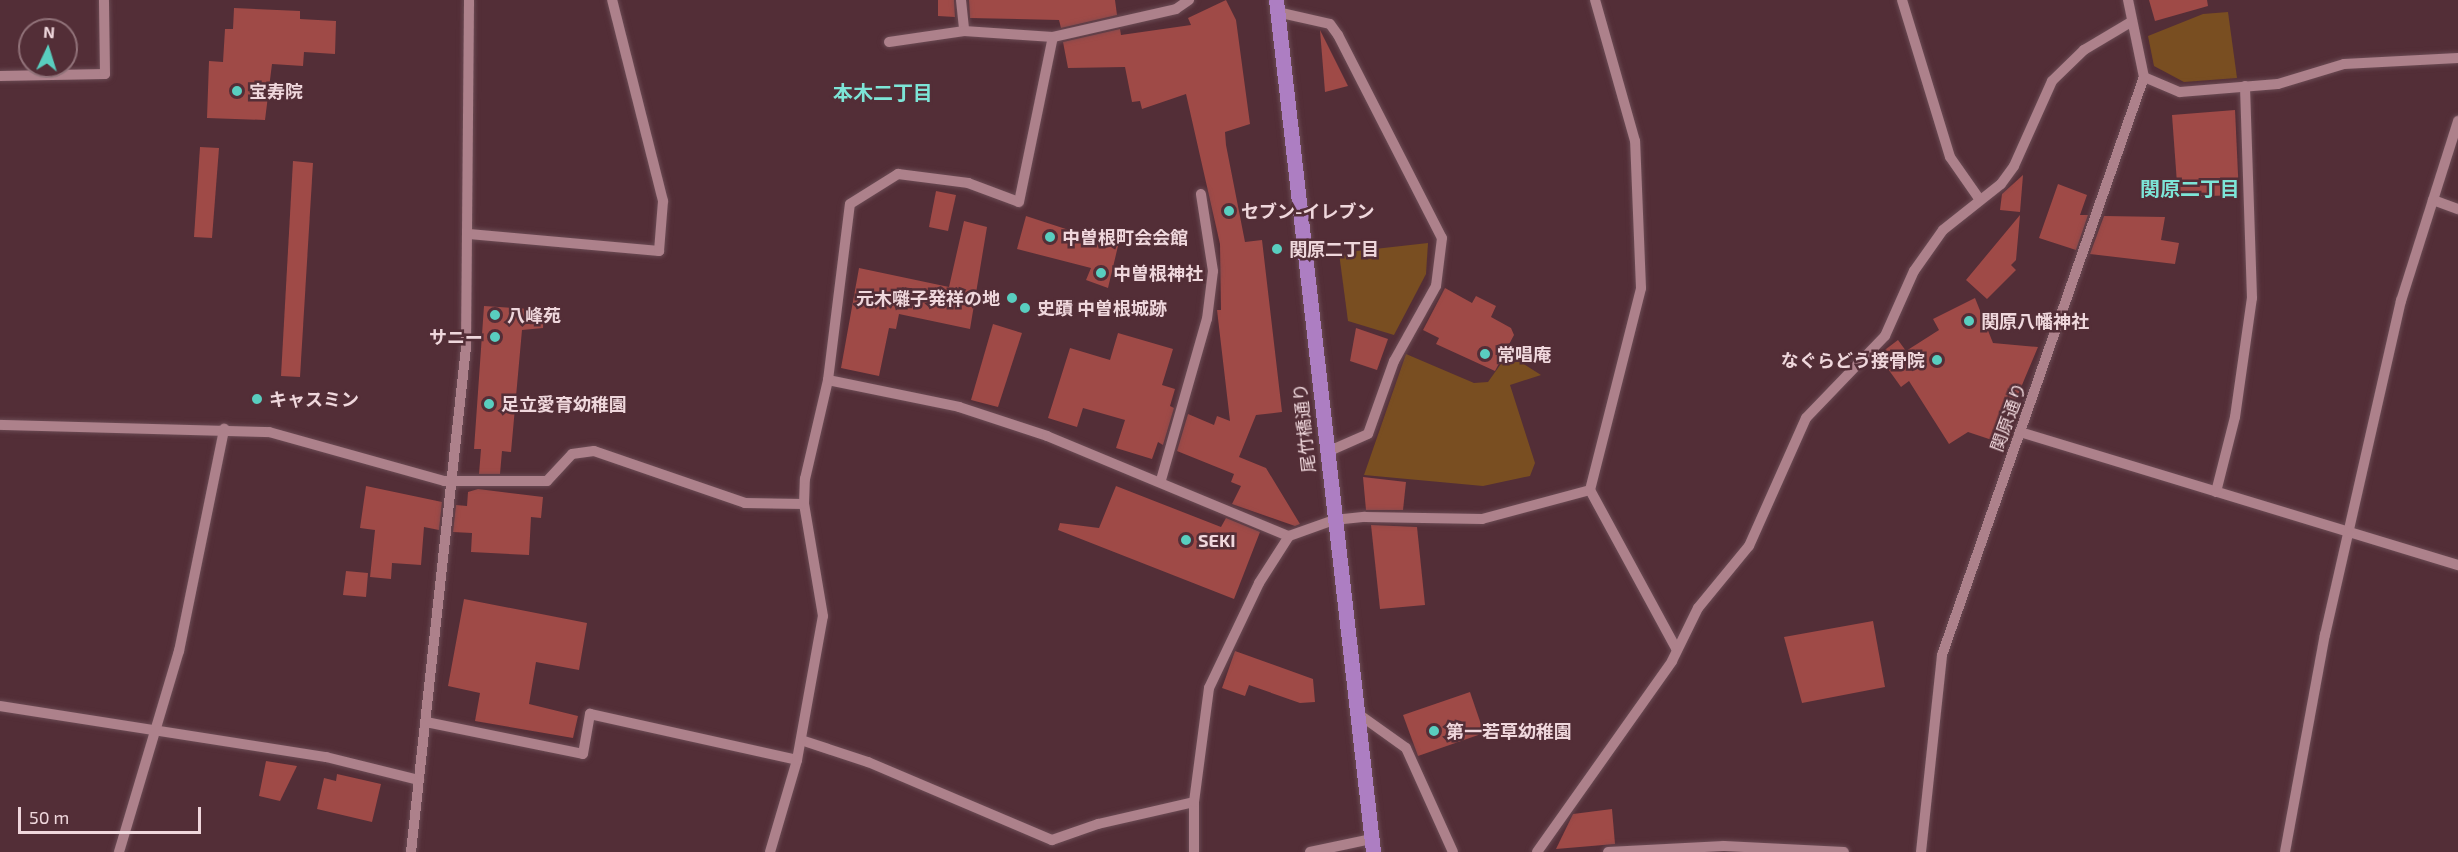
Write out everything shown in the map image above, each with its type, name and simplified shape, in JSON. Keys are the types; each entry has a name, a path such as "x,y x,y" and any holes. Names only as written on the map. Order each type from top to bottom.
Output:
{"main road":[{"name":"尾竹橋通り","path":"1277,6 1372,845"}],"street":[{"path":"0,76 105,74 104,0"},
{"path":"411,852 454,481 469,234 469,0"},
{"path":"469,234 659,251 663,201 612,0"},
{"path":"961,0 964,31"},
{"path":"889,42 964,31 1053,37 1176,9 1189,0"},
{"path":"1595,0 1635,141 1641,288 1590,490 1677,650"},
{"path":"1902,0 1950,157 1980,201"},
{"path":"2128,0 2144,77 2180,92 2278,84 2344,64 2458,58"},
{"path":"1277,6 1330,24 1442,238 1436,286 1394,361 1368,434 1327,452"},
{"path":"1537,852 1677,650 1698,608 1749,546 1806,418 1885,336 1914,271 1943,230 1980,201 2014,166 2052,81 2084,50 2131,22"},
{"path":"770,852 797,760 823,616 804,504 828,380 850,204 898,174 968,183 1019,202 1053,37"},
{"name":"関原通り","path":"1921,852 1942,655 2144,77"},
{"path":"2216,492 2235,417 2252,298 2245,86"},
{"path":"2285,852 2349,535 2401,301 2458,121"},
{"path":"1161,480 1207,320 1213,272 1201,194"},
{"path":"2433,200 2458,209"},
{"path":"828,380 959,407 1161,480 1289,536"},
{"path":"0,425 224,429 269,432 454,481 547,481 572,454 594,451 745,503 804,504"},
{"path":"119,852 179,651 224,429"},
{"path":"2020,432 2349,535 2458,565"},
{"path":"1194,852 1194,802 1209,688 1259,583 1289,536 1334,520 1482,519 1590,490"},
{"path":"0,706 326,757 419,780"},
{"path":"1357,713 1406,748 1453,852"},
{"path":"426,722 583,754 590,714 797,760"},
{"path":"801,740 868,762 1052,840 1098,824 1194,802"},
{"path":"1050,852 1052,840"},
{"path":"1311,852 1372,845"},
{"path":"1608,852 1724,846 1844,852"}],"shaded area":[{"path":"2228,12 2237,78 2184,82 2154,66 2148,36 2203,14"},
{"path":"1428,243 1426,274 1394,335 1348,321 1339,253"},
{"path":"1406,354 1474,383 1488,382 1508,354 1541,375 1510,385 1535,463 1530,476 1483,486 1364,475"}],"building":[{"path":"938,0 954,0 955,17 938,16"},
{"path":"969,0 1115,0 1117,15 1061,28 1059,20 970,18"},
{"path":"1226,0 1236,20 1250,124 1225,132 1226,145 1245,242 1262,240 1282,412 1256,415 1239,457 1266,468 1300,524 1295,526 1232,504 1241,486 1231,482 1234,474 1177,451 1188,414 1214,425 1217,416 1230,421 1217,310 1221,310 1220,244 1186,94 1142,109 1140,101 1132,102 1125,67 1068,68 1063,42 1120,29 1121,35 1191,25 1188,18"},
{"path":"2149,0 2207,0 2208,6 2155,21"},
{"path":"234,8 300,11 300,19 336,21 335,54 304,52 303,66 272,64 265,120 207,118 209,61 223,62 225,29 233,29"},
{"path":"1320,30 1348,86 1325,92"},
{"path":"2235,110 2239,195 2178,197 2172,115"},
{"path":"200,147 219,148 212,238 194,237"},
{"path":"293,161 313,163 300,377 281,376"},
{"path":"2023,175 2020,212 2000,210 2002,194"},
{"path":"2058,184 2087,195 2080,215 2088,215 2076,250 2039,238"},
{"path":"936,191 956,195 948,231 929,227"},
{"path":"2020,215 2016,260 2011,265 2016,270 1987,299 1966,280"},
{"path":"1026,216 1118,246 1108,288 1086,280 1091,268 1017,249"},
{"path":"2104,216 2165,217 2161,240 2179,243 2175,264 2090,254"},
{"path":"964,221 987,227 970,329 899,314 896,329 889,328 879,376 841,368 859,268 949,287"},
{"path":"1445,288 1472,303 1476,296 1496,306 1491,317 1511,328 1514,335 1495,371 1436,344 1439,338 1423,330"},
{"path":"1975,298 1993,343 2038,347 1998,442 1968,432 1949,444 1909,381 1901,387 1878,355 1898,340 1906,351 1939,330 1933,319"},
{"path":"484,306 544,310 543,328 522,330 511,452 502,451 500,474 479,474 481,449 474,449"},
{"path":"993,324 1022,333 998,407 971,400"},
{"path":"1356,328 1388,339 1377,370 1350,361"},
{"path":"1118,333 1173,349 1162,385 1175,389 1170,406 1174,408 1163,445 1158,442 1152,459 1116,448 1125,420 1083,408 1077,427 1048,418 1070,348 1110,360"},
{"path":"1363,477 1406,482 1403,510 1366,510"},
{"path":"366,486 442,502 439,530 424,527 421,565 392,563 391,579 370,577 375,530 360,528"},
{"path":"1116,486 1221,527 1226,518 1260,532 1234,599 1058,530 1060,523 1099,528"},
{"path":"478,489 543,497 541,518 531,517 529,555 471,552 472,533 453,532 456,505 467,506 468,492"},
{"path":"1371,525 1417,527 1425,605 1380,609"},
{"path":"346,571 368,573 366,597 343,595"},
{"path":"464,599 587,623 579,670 536,662 529,704 578,716 573,738 475,721 480,693 448,686"},
{"path":"1873,621 1885,687 1802,703 1784,637"},
{"path":"1235,651 1313,679 1315,702 1300,703 1249,685 1245,696 1222,688"},
{"path":"1470,692 1484,733 1418,756 1403,715"},
{"path":"266,761 297,766 280,801 259,796"},
{"path":"337,774 381,784 372,822 317,809 324,778 336,781"},
{"path":"1612,809 1615,844 1556,849 1573,814"}],"place":[{"name":"宝寿院","path":"237,91"},
{"name":"セブン-イレブン","path":"1229,211"},
{"name":"中曽根町会会館","path":"1050,237"},
{"name":"関原二丁目","path":"1277,249"},
{"name":"中曽根神社","path":"1101,273"},
{"name":"元木囃子発祥の地","path":"1012,298"},
{"name":"史蹟 中曽根城跡","path":"1025,308"},
{"name":"八峰苑","path":"495,315"},
{"name":"関原八幡神社","path":"1969,321"},
{"name":"サニー","path":"495,337"},
{"name":"常唱庵","path":"1485,354"},
{"name":"なぐらどう接骨院","path":"1937,360"},
{"name":"キャスミン","path":"257,399"},
{"name":"足立愛育幼稚園","path":"489,404"},
{"name":"SEKI","path":"1186,540"},
{"name":"第一若草幼稚園","path":"1434,731"}],"district":[{"name":"本木二丁目","path":"883,92"},
{"name":"関原二丁目","path":"2190,188"}]}
